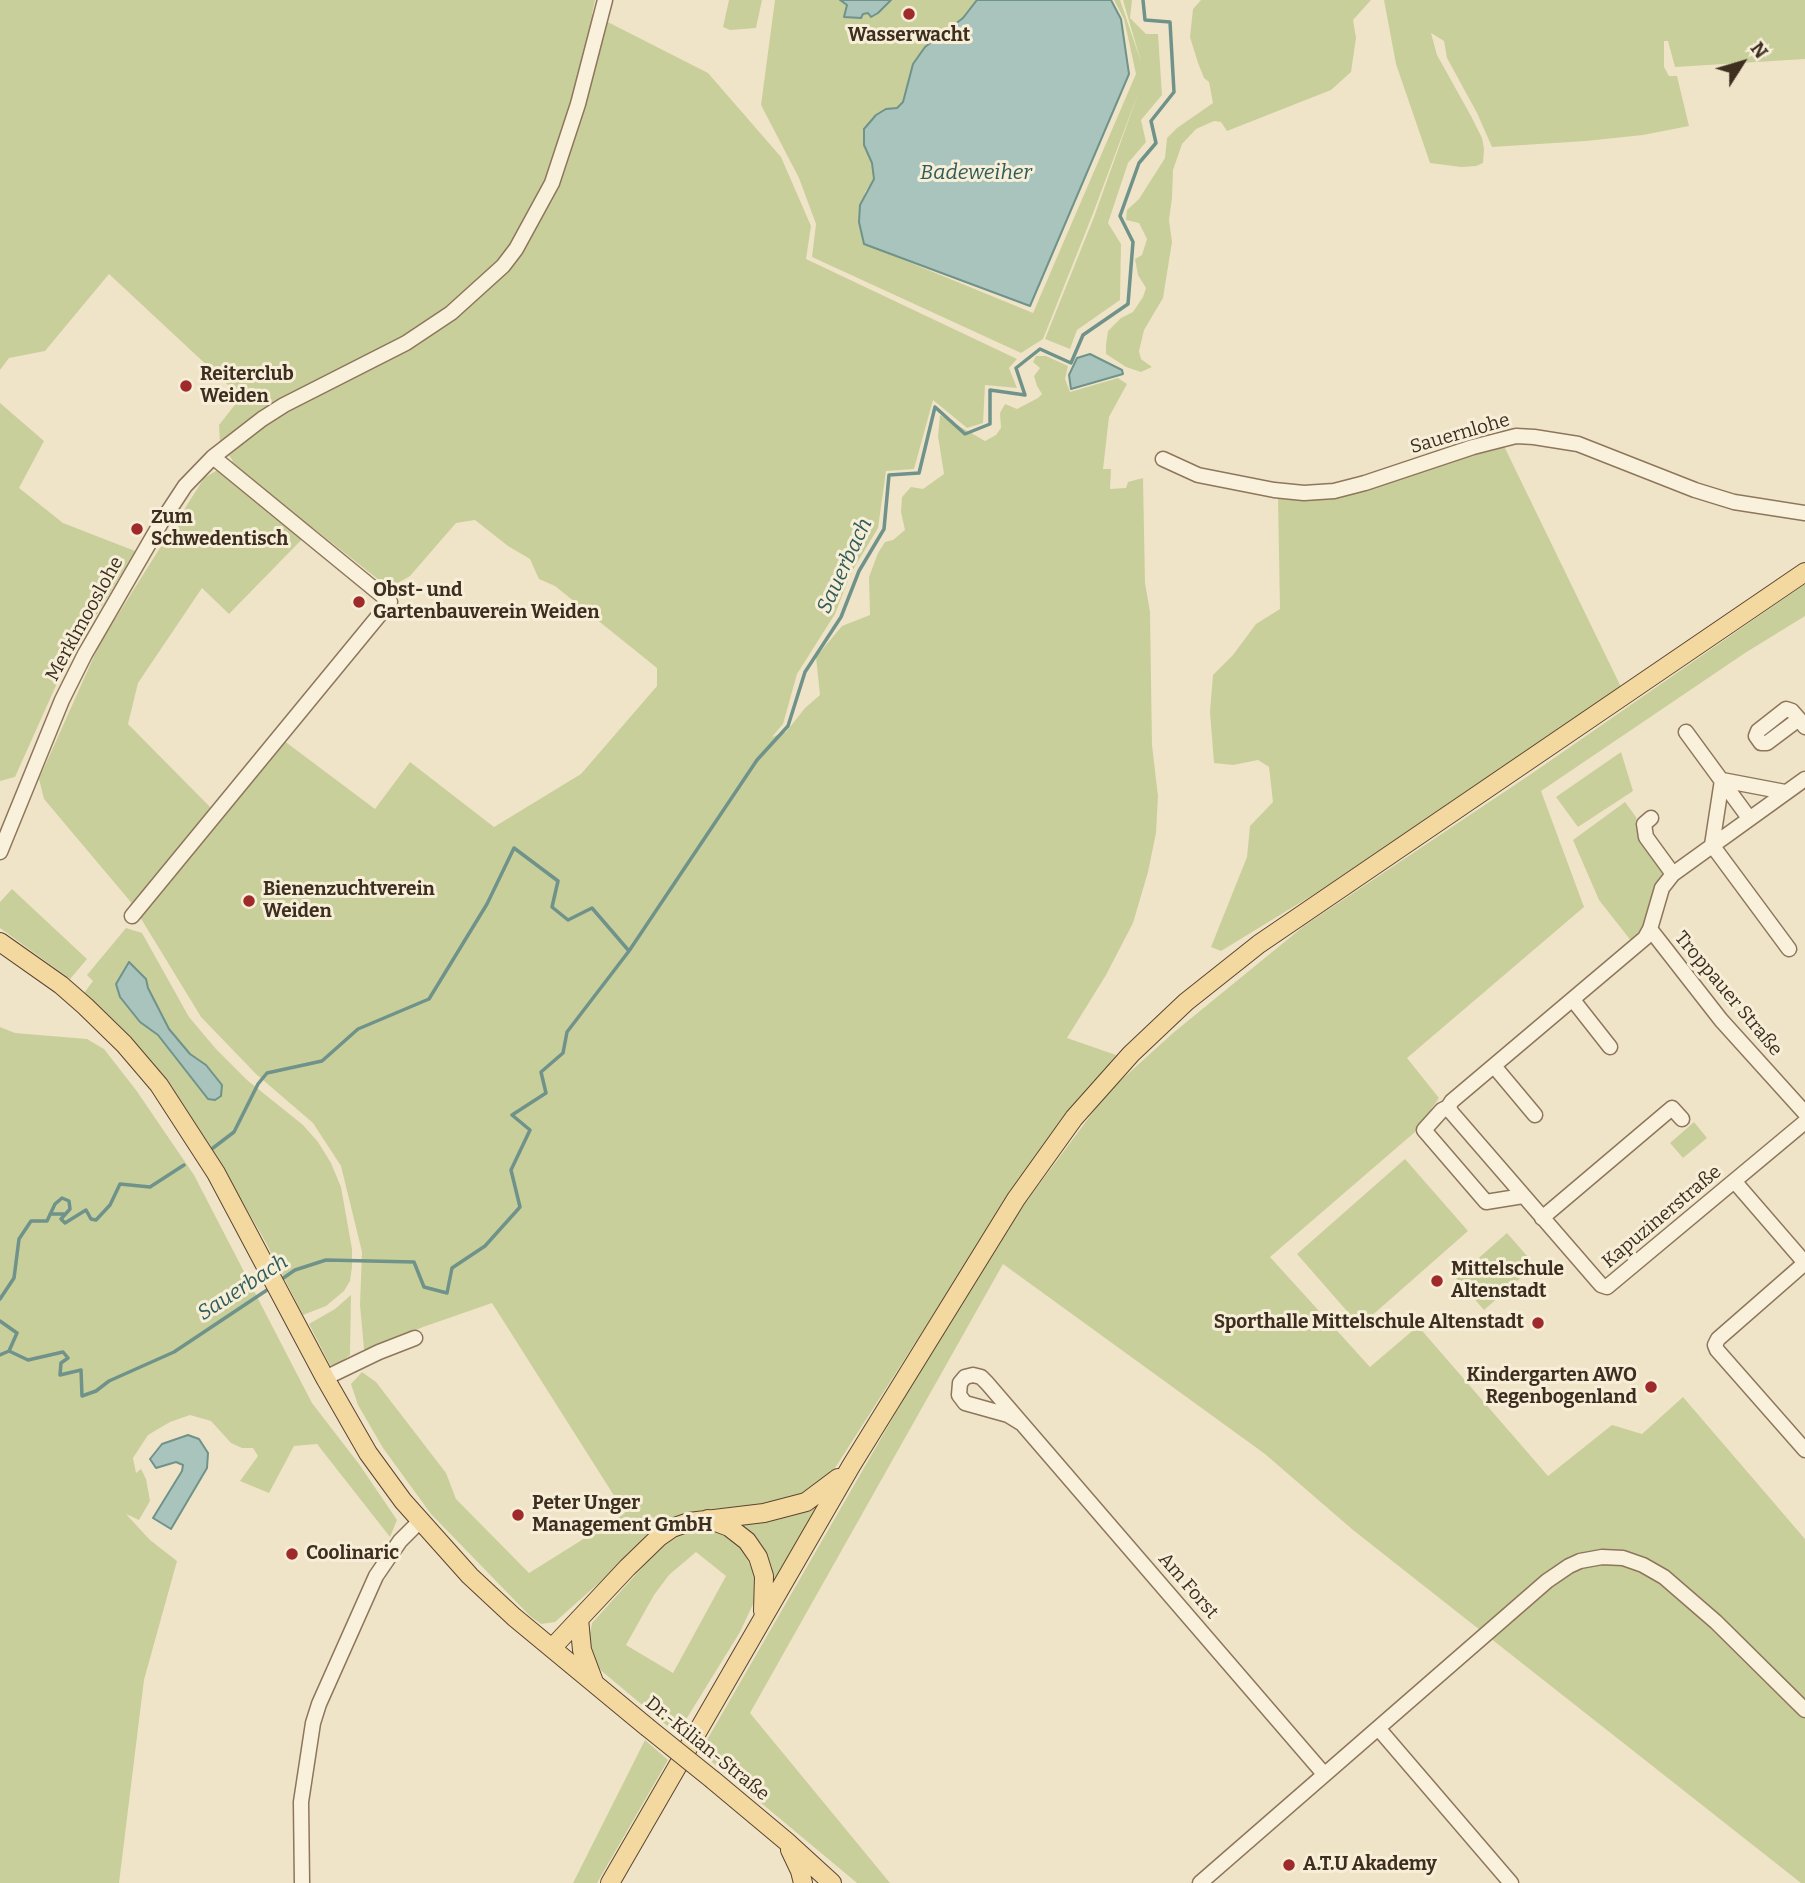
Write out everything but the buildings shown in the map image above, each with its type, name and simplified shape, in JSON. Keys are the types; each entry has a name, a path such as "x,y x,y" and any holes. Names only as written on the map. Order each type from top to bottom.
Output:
{"main road":[{"path":"610,1883 851,1466 1016,1199 1074,1118 1131,1054 1177,1011 1259,944 1805,572"},
{"name":"Dr.-Kilian-Straße","path":"1,944 85,1006 115,1034 159,1085 211,1164 368,1453 420,1521 470,1576 552,1648 833,1883"},
{"path":"552,1648 659,1537 672,1528 708,1519 764,1513 806,1502 826,1489 851,1466"},
{"path":"708,1519 729,1527 747,1541 758,1556 764,1576 762,1617"},
{"path":"579,1619 582,1650 596,1685"},
{"path":"786,1841 803,1883"}],"street":[{"name":"Merklmooslohe","path":"0,852 62,701 85,654 185,486 213,457 246,431 284,405 406,343 451,313 503,266 552,183 578,104 605,0"},
{"name":"Sauernlohe","path":"1163,459 1198,475 1304,493 1334,491 1366,483 1495,440 1516,436 1534,437 1578,444 1695,490 1734,502 1805,513"},
{"path":"132,916 390,602 213,457"},
{"path":"1686,732 1749,818"},
{"path":"1523,1196 1486,1202 1424,1130 1452,1101 1639,943 1650,929 1662,888 1673,874 1805,779"},
{"path":"1722,780 1785,792"},
{"path":"1722,780 1712,845 1788,949"},
{"path":"1651,818 1644,824 1646,837 1673,874"},
{"name":"Troppauer Straße","path":"1650,929 1721,1020 1805,1113"},
{"path":"1573,1000 1610,1047"},
{"path":"1494,1066 1535,1115"},
{"name":"Kapuzinerstraße","path":"1448,1107 1601,1285 1607,1287 1805,1122"},
{"path":"1542,1218 1672,1108 1682,1119"},
{"path":"1735,1182 1805,1263 1718,1339 1715,1345 1805,1450"},
{"path":"325,1378 415,1338"},
{"name":"Am Forst","path":"1021,1423 1324,1774"},
{"path":"302,1883 301,1802 313,1723 319,1704 376,1576 400,1541 420,1521"},
{"path":"1200,1883 1554,1575 1580,1561 1602,1557 1623,1558 1653,1570 1696,1602 1805,1710"},
{"path":"1377,1728 1511,1883"}],"green space":[{"path":"0,0 595,0 592,14 708,73 781,157 811,226 806,259 1017,359 1009,368 1017,388 985,385 983,423 967,428 933,400 914,469 886,471 878,528 851,573 835,614 797,674 783,724 772,737 786,732 805,708 820,695 816,657 842,626 870,615 869,577 878,553 885,542 893,540 905,530 901,512 902,497 911,487 923,489 944,474 938,436 940,415 985,441 996,435 1001,428 1000,413 1005,404 1017,409 1042,394 1034,376 1040,368 1033,362 1036,356 1046,356 1068,366 1065,379 1070,392 1118,378 1127,384 1109,417 1103,469 1111,469 1110,489 1126,488 1128,482 1143,478 1145,583 1150,612 1152,745 1158,796 1156,833 1133,923 1106,975 1067,1038 1116,1055 1005,1202 821,1487 765,1506 686,1513 664,1525 555,1622 541,1624 530,1616 431,1514 383,1448 358,1405 351,1384 362,1372 376,1382 446,1473 456,1499 529,1573 625,1513 492,1303 423,1327 368,1351 364,1349 360,1305 362,1252 341,1166 313,1123 256,1074 201,1017 140,917 283,740 375,809 410,762 494,827 581,774 657,686 657,668 555,586 539,579 530,559 508,546 475,520 456,523 410,576 389,588 313,528 229,614 202,588 138,683 128,724 213,810 135,907 44,799 39,779 100,643 204,478 233,461 220,443 219,425 241,397 109,274 45,351 9,358 0,370"},
{"path":"729,0 762,0 756,28 730,30 723,27"},
{"path":"775,0 977,0 963,18 925,47 913,64 904,102 897,108 886,109 876,115 864,129 864,145 872,163 874,179 865,192 859,222 865,244 1033,313 1136,74 1124,19 1114,0 1120,0 1141,62 1123,0 1132,0 1130,18 1146,34 1158,34 1162,95 1141,120 1146,142 1128,163 1108,223 1121,244 1120,300 1077,330 1070,349 1045,339 1094,217 1139,91 1043,339 1021,353 812,257 816,224 799,178 761,105"},
{"path":"1201,0 1371,0 1353,20 1356,38 1351,72 1331,90 1227,131 1221,122 1214,121 1196,129 1182,144 1173,170 1169,220 1172,242 1163,298 1144,330 1139,351 1141,359 1152,367 1141,372 1126,367 1106,354 1108,331 1121,318 1133,312 1146,288 1138,275 1135,259 1142,255 1147,239 1139,223 1126,220 1127,210 1139,199 1165,158 1167,138 1213,103 1209,82 1204,78 1190,37 1193,9"},
{"path":"1384,0 1805,0 1805,59 1675,67 1668,41 1664,41 1664,67 1669,76 1677,76 1689,126 1643,135 1492,147 1447,58 1444,41 1431,33 1437,55 1482,138 1484,149 1483,163 1476,166 1430,163 1396,64"},
{"path":"0,403 44,441 19,488 63,523 135,551 63,670 15,777 0,781"},
{"path":"1503,444 1621,687 1316,893 1221,951 1211,947 1247,857 1250,826 1273,802 1269,767 1258,760 1233,765 1214,763 1210,712 1213,675 1233,655 1256,624 1280,609 1278,499 1327,498"},
{"path":"1805,584 1805,616 1745,653 1541,791 1584,907 1407,1058 1439,1098 1415,1132 1270,1257 1370,1367 1418,1326 1548,1476 1612,1425 1642,1434 1683,1397 1805,1539 1805,1883 1801,1883 1353,1530 1265,1454 1003,1264 750,1713 890,1883 857,1883 700,1752 988,1253 1108,1092 1173,1033 1304,926 1534,772"},
{"path":"1621,752 1633,791 1578,827 1556,797"},
{"path":"1625,802 1636,817 1639,832 1668,873 1645,927 1632,942 1599,900 1573,840"},
{"path":"12,889 87,959 70,979 0,928 0,902"},
{"path":"126,928 142,933 189,1017 247,1080 303,1125 318,1142 341,1187 352,1249 350,1281 344,1291 326,1306 303,1315 265,1241 209,1144 162,1076 129,1035 84,993 93,981 87,975","holes":["129,962 146,979 169,1029 190,1054 206,1065 221,1096 215,1100 208,1098 158,1035 140,1022 120,997"]},
{"path":"0,1027 15,1033 87,1039 104,1049 136,1090 194,1175 312,1403 359,1464 397,1520 390,1537 317,1444 294,1446 269,1493 240,1481 258,1456 253,1448 242,1448 231,1443 211,1421 190,1415 170,1422 148,1435 133,1458 136,1473 141,1469 146,1479 150,1501 139,1520 126,1514 150,1540 177,1561 144,1680 119,1883 0,1883"},
{"path":"1694,1122 1707,1138 1683,1158 1670,1143"},
{"path":"1405,1159 1468,1231 1360,1326 1297,1254"},
{"path":"1507,1233 1535,1265 1484,1310 1456,1278"},
{"path":"351,1295 350,1355 338,1364 330,1365 309,1324 335,1309"},
{"path":"824,1500 771,1591 731,1521"},
{"path":"688,1528 712,1528 740,1546 757,1578 754,1602 740,1632 677,1734 598,1668 589,1640 592,1623 666,1541","holes":["696,1552 726,1576 673,1673 626,1645 654,1595 669,1575"]},
{"path":"645,1740 668,1760 597,1883 573,1883"}],"water":[{"path":"840,0 891,0 878,13 871,17 868,13 863,14 861,18 844,17 847,5"},
{"name":"Badeweiher","path":"977,0 1111,0 1121,19 1129,74 1030,306 864,244 859,222 860,205 874,179 872,163 864,145 864,129 876,115 886,109 897,108 903,102 913,64 925,47 963,18"},
{"path":"1090,354 1122,370 1123,374 1071,389 1069,375 1077,358"},
{"path":"129,962 146,979 169,1029 190,1054 206,1065 222,1085 221,1096 215,1100 208,1099 158,1035 140,1022 120,997 116,984"},
{"path":"188,1435 199,1439 208,1453 207,1468 171,1529 153,1518 183,1465 176,1462 156,1468 150,1459 162,1444"}],"waterway":[{"name":"Sauerbach","path":"279,1281 295,1270 326,1260 414,1262 424,1287 447,1293 452,1268 485,1246 520,1207 511,1170 530,1130 512,1115 546,1093 541,1072 563,1053 567,1032 629,951 757,760 788,726 805,672 841,617 859,571 884,529 889,475 919,473 935,407 965,434 990,424 990,390 1025,395 1016,368 1040,349 1071,363 1083,335 1128,304 1133,242 1120,216 1139,163 1156,143 1151,121 1174,92 1170,22 1145,20 1143,0"},
{"name":"Sauerbach","path":"213,1148 234,1132 258,1084 267,1073 322,1061 358,1029 429,999 487,904 514,848 558,881 552,907 568,920 592,908 629,951"},
{"name":"Sauerbach","path":"0,1299 14,1278 19,1239 31,1221 47,1221 55,1204 62,1198 69,1201 70,1209 61,1219 65,1223 86,1210 91,1219 96,1220 110,1205 120,1184 150,1187 184,1165"},
{"name":"Sauerbach","path":"50,1214 65,1214"},
{"name":"Sauerbach","path":"0,1321 17,1333 9,1351 28,1360 63,1352 68,1358 61,1363 60,1375 81,1370 82,1396 174,1352 270,1288"},
{"path":"0,1355 9,1351"}],"place":[{"name":"Wasserwacht","path":"909,14"},
{"name":"Reiterclub Weiden","path":"186,386"},
{"name":"Zum Schwedentisch","path":"137,529"},
{"name":"Obst- und Gartenbauverein Weiden","path":"359,602"},
{"name":"Bienenzuchtverein Weiden","path":"249,901"},
{"name":"Mittelschule Altenstadt","path":"1437,1281"},
{"name":"Sporthalle Mittelschule Altenstadt","path":"1538,1323"},
{"name":"Kindergarten AWO Regenbogenland","path":"1651,1387"},
{"name":"Peter Unger Management GmbH","path":"518,1515"},
{"name":"Coolinaric","path":"292,1554"},
{"name":"A.T.U Akademy","path":"1289,1865"}]}
